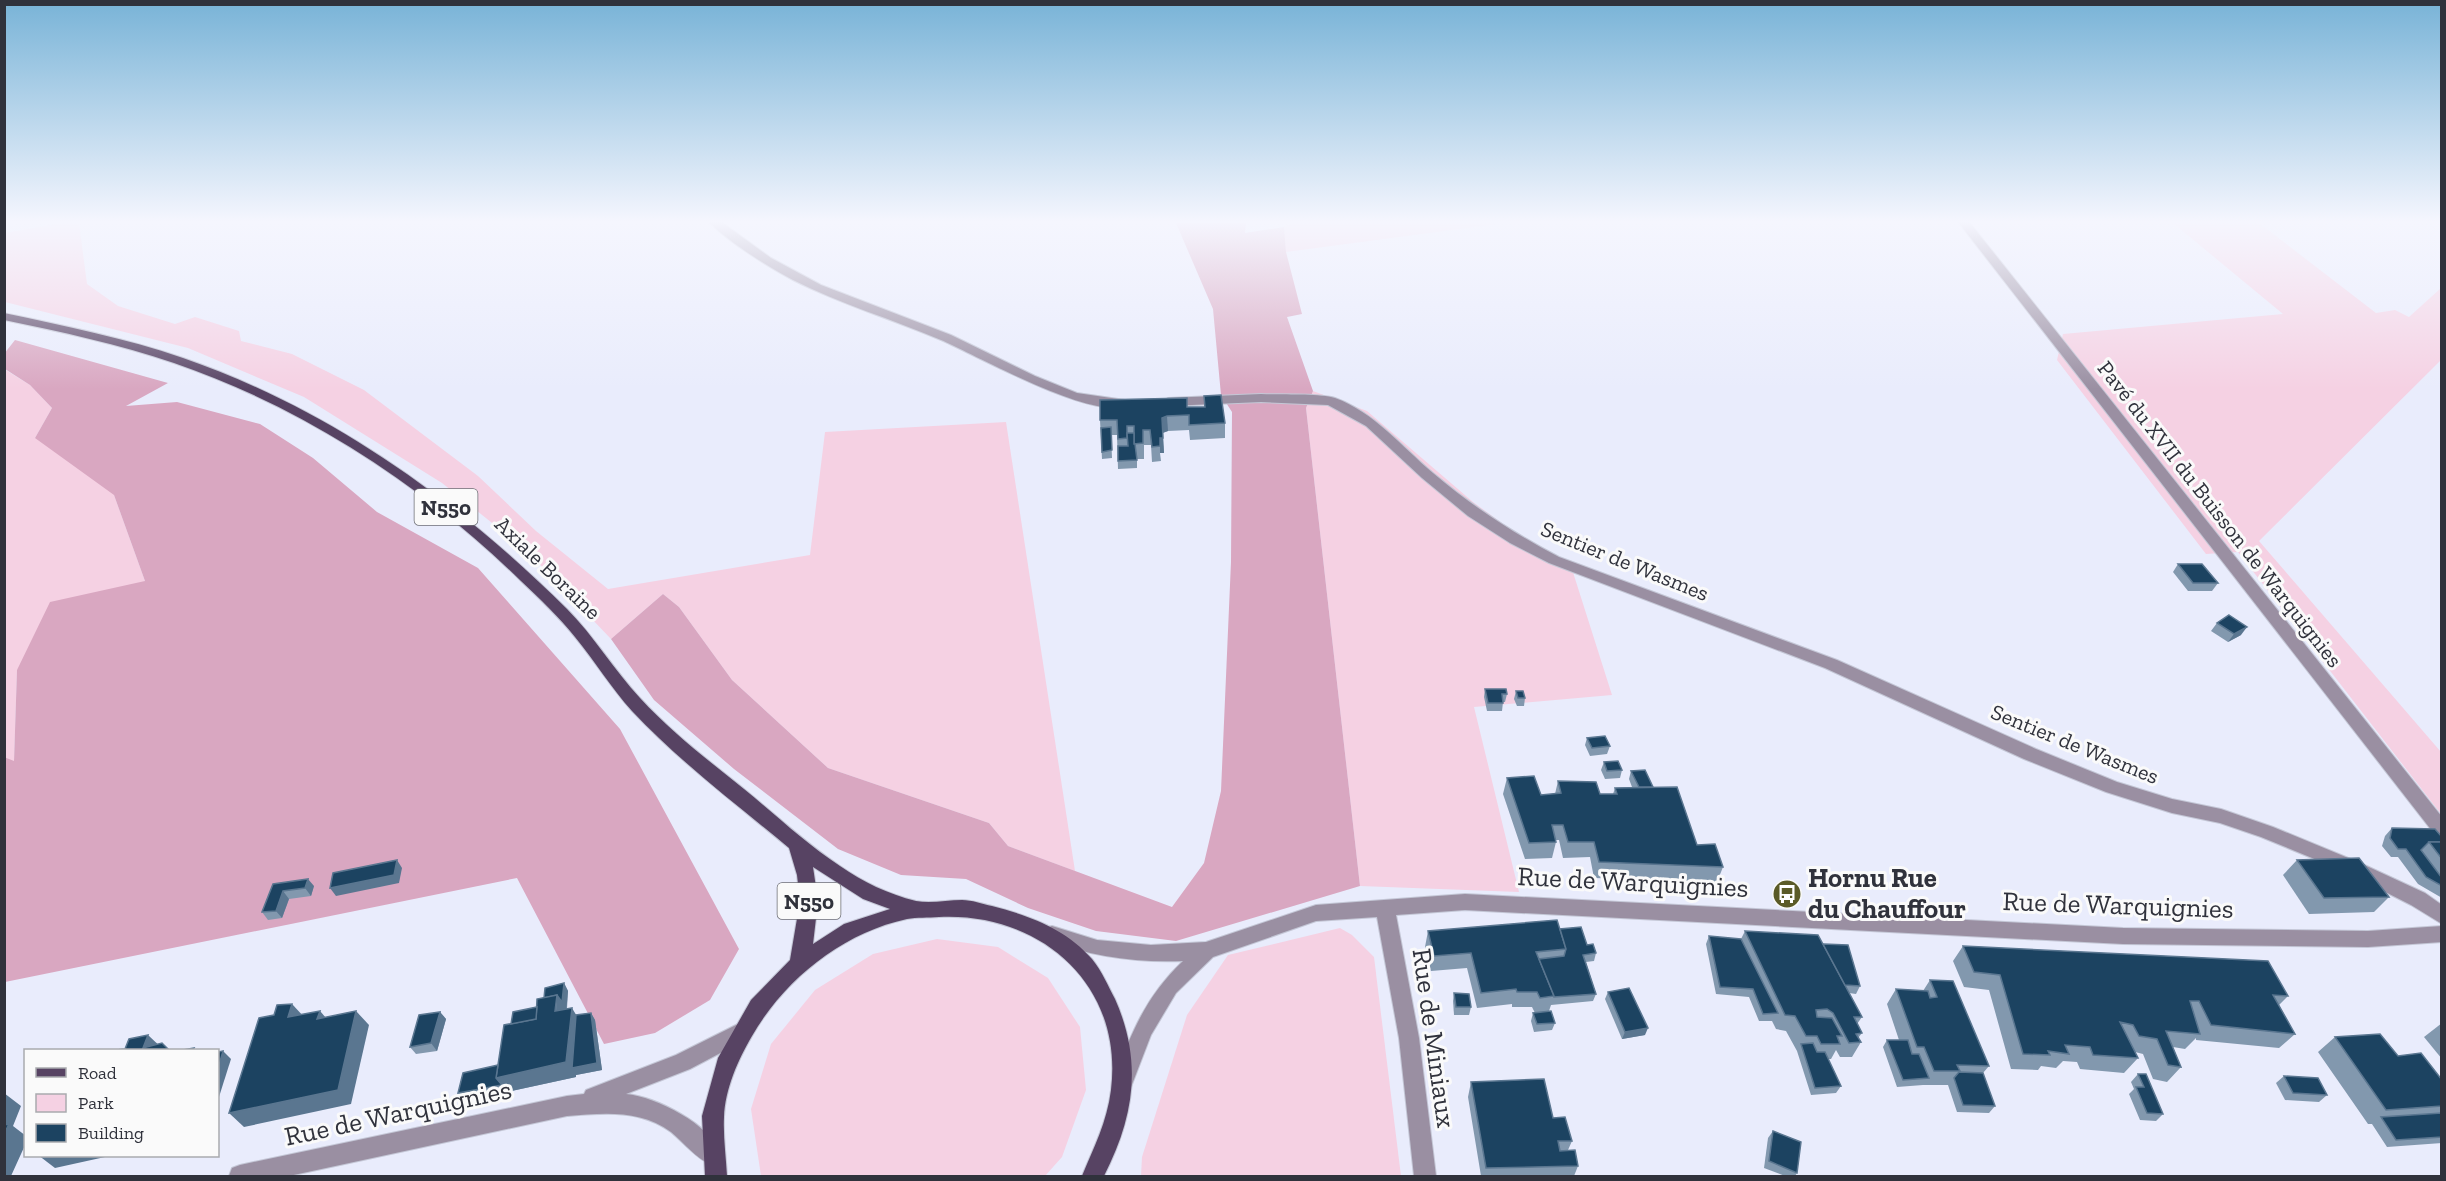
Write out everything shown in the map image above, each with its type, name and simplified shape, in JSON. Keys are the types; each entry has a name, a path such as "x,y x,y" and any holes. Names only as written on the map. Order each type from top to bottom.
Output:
{"main road":[{"name":"Axiale Boraine","path":"4,316 71,330 202,369 333,431 399,471 445,506 559,610 624,691 659,729 830,869 870,893 917,909"},
{"name":"N550","path":"796,841 808,877 810,917 799,962"},
{"path":"716,1176 711,1154 715,1092 738,1034 765,994 799,962 836,937 856,928 917,909 965,908 1008,915 1046,933 1090,970 1116,1021 1124,1083 1115,1129 1094,1176"}],"street":[{"path":"800,278 870,310 946,338 1067,396 1094,402 1133,403"},
{"name":"Pavé du XVII du Buisson de Warquignies","path":"2007,278 2442,831"},
{"name":"Sentier de Wasmes","path":"1155,403 1261,398 1331,401 1371,423 1427,475 1473,513 1515,540 1554,560 1831,664 2030,754 2112,787 2172,806 2221,816 2267,832 2352,867 2418,899 2442,916"},
{"name":"Rue de Warquignies","path":"1046,933 1097,948 1151,954 1206,951 1316,913 1465,902 2123,936 2368,939 2442,934"},
{"name":"Rue de Miniaux","path":"1385,908 1408,1038 1425,1176"},
{"path":"1124,1083 1142,1031 1169,987 1206,951"},
{"path":"567,1106 626,1086 738,1034"},
{"path":"567,1106 612,1101 651,1108 684,1126 711,1154"},
{"name":"Rue de Warquignies","path":"240,1176 567,1106"}],"green space":[{"path":"5,278 86,278 87,284 118,306 175,324 195,317 239,331 241,341 292,354 364,390 478,476 536,531 608,589 810,555 825,432 1006,422 1075,871 1008,846 989,823 828,768 732,680 679,607 663,594 611,639 526,550 442,483 304,397 188,348 5,302"},
{"path":"2240,278 2331,278 2376,313 2395,310 2409,317 2441,288 2441,360 2259,541 2441,752 2441,814 2238,552 2206,554 2057,360 2063,334 2283,314"},
{"path":"4,369 30,385 52,408 35,438 113,441 114,495 145,581 17,670 14,762 4,757"},
{"path":"1313,391 1367,411 1473,502 1521,537 1571,566 1612,695 1474,707 1519,892 1360,886 1306,408"},
{"path":"1340,928 1352,935 1374,957 1401,1176 1141,1176 1142,1157 1187,1015 1228,955"},
{"path":"937,939 998,947 1048,978 1080,1027 1086,1090 1062,1157 1045,1176 761,1176 751,1109 771,1044 815,990 873,954"}],"shaded area":[{"path":"1200,278 1293,278 1302,314 1287,317 1313,391 1306,408 1360,886 1176,941 1096,931 1028,908 966,879 901,875 838,849 734,769 654,700 611,639 663,594 679,607 732,680 828,768 989,823 1008,846 1172,907 1204,863 1221,791 1231,562 1232,412 1221,395 1213,309"},
{"path":"15,340 168,383 126,406 177,402 260,424 313,458 377,512 478,568 620,729 739,949 710,1000 655,1033 604,1044 517,878 5,982 4,757 14,761 17,670 50,602 145,581 114,495 35,438 52,408 30,385 5,369 4,354"}],"building":[{"path":"1221,395 1225,423 1189,425 1189,415 1167,416 1162,418 1163,438 1160,438 1160,446 1152,447 1150,430 1143,430 1143,443 1134,444 1134,426 1127,426 1127,438 1118,439 1117,420 1100,420 1100,400 1187,398 1187,407 1205,407 1204,396"},
{"path":"1111,427 1112,450 1102,452 1101,428"},
{"path":"1127,433 1134,433 1137,460 1118,461 1118,446 1128,446"},
{"path":"2178,564 2202,564 2218,583 2193,583"},
{"path":"2229,615 2247,627 2234,634 2217,623"},
{"path":"1485,689 1506,689 1507,694 1502,694 1503,703 1488,703"},
{"path":"1516,691 1523,691 1525,698 1518,698"},
{"path":"1605,736 1610,746 1592,748 1587,738"},
{"path":"1618,761 1622,770 1607,771 1604,762"},
{"path":"1645,770 1653,787 1639,787 1631,771"},
{"path":"1534,776 1541,795 1561,793 1558,781 1596,782 1600,794 1617,794 1615,788 1677,787 1697,845 1715,844 1723,867 1599,862 1594,842 1568,842 1563,825 1552,825 1556,842 1529,843 1507,778"},
{"path":"2392,828 2435,829 2442,837 2442,842 2429,842 2421,850 2442,878 2442,886 2426,877 2406,849 2398,849 2390,838"},
{"path":"2429,842 2442,842 2442,859"},
{"path":"2359,858 2389,897 2324,898 2297,860"},
{"path":"397,860 394,875 330,888 333,873"},
{"path":"308,879 305,888 283,891 276,911 262,912 273,884"},
{"path":"1557,920 1566,949 1536,952 1554,996 1540,998 1537,992 1517,992 1516,989 1481,993 1471,953 1434,956 1428,931"},
{"path":"1581,927 1587,945 1593,944 1596,953 1583,955 1596,994 1554,997 1539,959 1564,956 1566,949 1560,929"},
{"path":"1745,931 1818,935 1862,1017 1854,1017 1862,1033 1856,1034 1861,1042 1849,1043 1833,1013 1827,1009 1816,1010 1817,1017 1832,1018 1842,1036 1837,1036 1840,1044 1821,1044 1817,1036 1806,1036 1795,1016 1785,1015"},
{"path":"1709,936 1741,939 1778,1013 1763,1014 1753,989 1720,987"},
{"path":"1823,944 1848,945 1860,986 1845,985"},
{"path":"1963,946 2268,961 2288,996 2273,995 2295,1034 2211,1025 2199,1001 2190,1001 2200,1034 2166,1031 2181,1067 2168,1065 2157,1039 2139,1036 2133,1025 2120,1022 2138,1058 2093,1055 2090,1047 2065,1045 2069,1054 2048,1051 2050,1055 2023,1054 2000,975 1974,972"},
{"path":"1930,980 1953,981 1989,1066 1957,1065 1960,1071 1934,1071 1924,1047 1917,1047 1896,989 1928,991 1930,998 1937,997"},
{"path":"564,983 562,1002 557,995 544,998 545,988"},
{"path":"1629,988 1648,1028 1625,1032 1608,992"},
{"path":"1454,993 1469,994 1471,1007 1456,1007"},
{"path":"557,995 555,1011 572,1008 566,1062 496,1078 504,1025 536,1019 537,999"},
{"path":"292,1004 288,1017 320,1011 317,1019 356,1011 338,1090 229,1113 259,1018 274,1015 277,1005"},
{"path":"537,1007 536,1019 511,1024 513,1012"},
{"path":"1551,1011 1555,1023 1537,1024 1533,1013"},
{"path":"440,1012 431,1043 410,1047 419,1015"},
{"path":"591,1013 597,1063 572,1068 576,1015"},
{"path":"2380,1034 2398,1056 2421,1053 2442,1080 2442,1106 2386,1110 2335,1037"},
{"path":"148,1035 143,1048 162,1043 168,1049 125,1049 129,1039"},
{"path":"1887,1040 1908,1040 1912,1054 1919,1054 1929,1078 1903,1080"},
{"path":"1813,1043 1817,1052 1825,1052 1841,1086 1815,1088 1801,1044"},
{"path":"223,1051 219,1065 219,1052"},
{"path":"498,1065 496,1078 502,1085 458,1093 463,1073"},
{"path":"1959,1072 1983,1073 1995,1106 1963,1105 1954,1078"},
{"path":"2138,1074 2146,1074 2163,1114 2147,1113 2136,1087 2144,1087"},
{"path":"2284,1076 2318,1078 2327,1095 2293,1093"},
{"path":"1544,1079 1553,1118 1565,1117 1572,1141 1558,1141 1560,1151 1575,1150 1578,1166 1486,1168 1471,1082"},
{"path":"2442,1113 2442,1137 2396,1140 2381,1117"},
{"path":"1773,1131 1801,1142 1797,1173 1769,1161"}],"place":[{"name":"Hornu Rue du Chauffour","path":"1787,894"}]}
